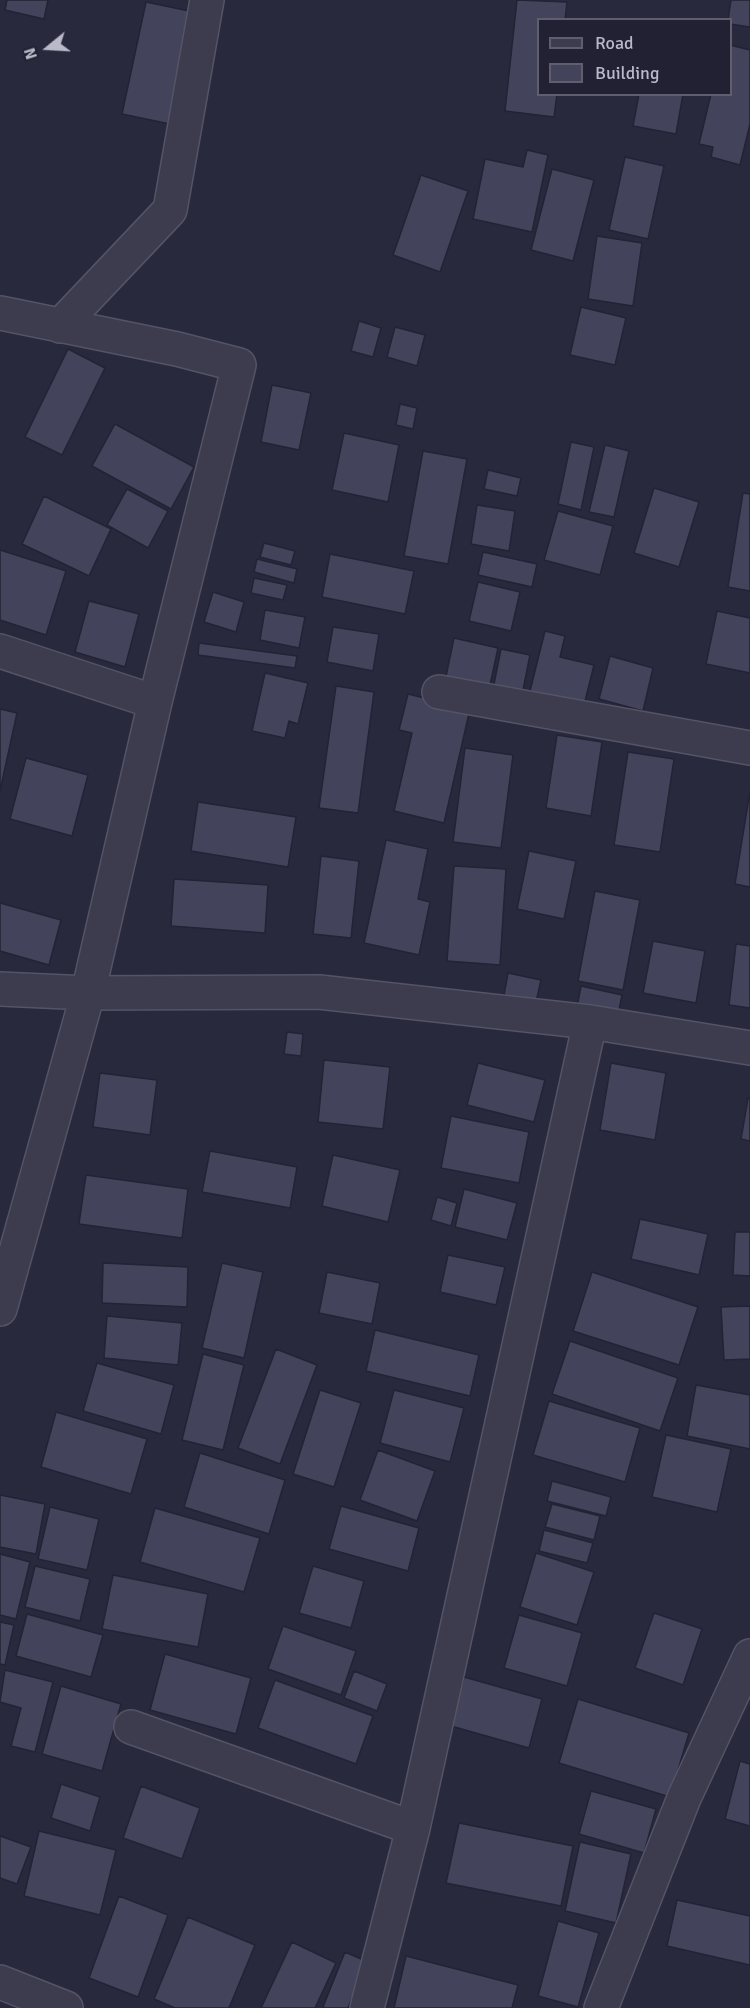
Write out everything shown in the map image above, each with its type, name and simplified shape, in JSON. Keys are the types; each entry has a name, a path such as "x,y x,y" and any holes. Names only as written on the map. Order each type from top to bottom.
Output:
{"street":[{"path":"60,327 170,210 207,0"},
{"path":"0,312 60,327 177,349 239,365 155,702 88,993 0,1309"},
{"path":"0,651 155,702"},
{"path":"439,692 750,748"},
{"path":"0,989 88,993 319,992 590,1022 750,1048"},
{"path":"367,2008 413,1828 590,1022"},
{"path":"601,2008 684,1798 750,1656"},
{"path":"131,1727 413,1828"},
{"path":"0,1982 66,2008"}],"building":[{"path":"7,0 48,0 44,19 5,10"},
{"path":"517,0 567,2 565,18 537,18 537,96 557,96 554,117 505,111"},
{"path":"731,0 750,0 750,27 732,24 732,18 728,18"},
{"path":"146,2 194,12 170,124 122,114"},
{"path":"732,46 750,50 750,124 740,165 711,157 713,147 699,144 711,96 732,96"},
{"path":"639,96 683,96 676,134 633,126"},
{"path":"527,150 548,155 532,232 473,219 485,159 523,167"},
{"path":"625,157 664,166 648,239 609,230"},
{"path":"552,169 594,180 573,261 531,250"},
{"path":"421,175 468,191 440,272 393,255"},
{"path":"597,236 642,243 633,306 588,299"},
{"path":"581,307 626,318 615,365 570,355"},
{"path":"359,321 381,328 373,357 351,351"},
{"path":"395,327 425,335 417,366 387,357"},
{"path":"68,349 105,368 62,455 25,437"},
{"path":"272,385 311,393 299,450 261,442"},
{"path":"400,404 417,408 413,429 396,425"},
{"path":"115,424 194,467 171,509 92,466"},
{"path":"344,433 399,445 388,502 332,490"},
{"path":"571,442 594,447 581,510 558,504"},
{"path":"605,445 629,451 614,517 589,512"},
{"path":"423,451 467,459 448,564 404,556"},
{"path":"488,470 521,478 517,496 484,489"},
{"path":"654,488 699,502 679,567 634,553"},
{"path":"127,489 168,511 148,548 107,525"},
{"path":"743,493 750,494 750,591 728,587"},
{"path":"44,496 111,529 89,576 22,544"},
{"path":"477,505 515,511 509,551 471,544"},
{"path":"558,511 613,526 600,575 544,560"},
{"path":"264,543 295,551 291,565 260,557"},
{"path":"0,550 66,571 46,635 0,620"},
{"path":"483,552 537,564 532,587 478,575"},
{"path":"330,554 414,571 405,614 322,597"},
{"path":"257,559 297,569 294,583 254,572"},
{"path":"254,578 287,585 283,600 251,593"},
{"path":"478,582 520,592 511,631 469,621"},
{"path":"213,592 244,602 236,632 204,622"},
{"path":"89,601 139,614 125,667 75,652"},
{"path":"265,610 305,617 299,648 260,640"},
{"path":"717,611 750,618 750,673 706,664"},
{"path":"333,627 379,634 373,671 327,662"},
{"path":"545,631 565,636 560,657 594,665 584,705 530,691"},
{"path":"454,638 498,648 489,690 445,681"},
{"path":"199,643 297,656 295,668 198,655"},
{"path":"501,649 530,655 522,695 493,689"},
{"path":"610,656 653,668 643,711 599,699"},
{"path":"265,673 308,683 298,724 289,721 285,738 252,731"},
{"path":"336,686 374,692 358,813 319,808"},
{"path":"408,694 470,709 444,823 394,811 412,733 399,730"},
{"path":"0,709 17,713 0,791"},
{"path":"557,735 602,742 591,816 546,808"},
{"path":"465,748 513,755 501,848 453,842"},
{"path":"628,752 674,759 660,852 614,845"},
{"path":"26,758 88,775 72,836 10,819"},
{"path":"750,791 750,887 735,884"},
{"path":"198,802 296,817 288,867 191,851"},
{"path":"386,840 428,849 418,899 430,902 419,955 364,943"},
{"path":"529,851 576,861 564,919 517,909"},
{"path":"321,856 359,861 351,938 313,934"},
{"path":"454,866 506,869 500,965 447,961"},
{"path":"174,879 268,885 265,933 171,926"},
{"path":"595,891 640,900 623,990 578,981"},
{"path":"0,903 61,920 49,965 0,951"},
{"path":"653,941 705,951 696,1003 643,993"},
{"path":"736,944 750,946 750,1008 729,1005"},
{"path":"508,973 541,980 536,1002 504,995"},
{"path":"581,986 622,995 618,1015 577,1007"},
{"path":"287,1032 303,1034 301,1056 284,1054"},
{"path":"324,1060 390,1067 383,1129 318,1122"},
{"path":"478,1063 545,1080 534,1122 467,1105"},
{"path":"611,1063 666,1073 655,1140 600,1130"},
{"path":"100,1073 157,1080 150,1135 93,1127"},
{"path":"748,1098 750,1099 750,1141 741,1139"},
{"path":"451,1116 529,1132 519,1183 441,1168"},
{"path":"210,1151 297,1167 290,1208 202,1192"},
{"path":"333,1155 400,1170 388,1222 322,1206"},
{"path":"86,1175 188,1189 182,1238 79,1224"},
{"path":"464,1189 517,1203 507,1240 455,1227"},
{"path":"437,1197 457,1203 451,1226 431,1220"},
{"path":"640,1219 708,1234 699,1275 631,1259"},
{"path":"735,1232 750,1232 750,1276 733,1275"},
{"path":"448,1255 505,1267 496,1305 440,1292"},
{"path":"103,1263 188,1267 187,1307 102,1303"},
{"path":"222,1263 263,1272 244,1358 202,1348"},
{"path":"327,1272 380,1283 372,1324 319,1313"},
{"path":"592,1272 698,1307 679,1365 573,1331"},
{"path":"750,1306 750,1359 724,1360 721,1307"},
{"path":"107,1316 182,1323 178,1365 104,1358"},
{"path":"375,1330 479,1355 470,1396 366,1371"},
{"path":"570,1341 678,1378 660,1431 552,1394"},
{"path":"276,1349 317,1365 280,1464 238,1448"},
{"path":"203,1354 244,1365 223,1450 182,1440"},
{"path":"97,1363 174,1385 161,1434 83,1411"},
{"path":"696,1385 750,1395 750,1449 687,1436"},
{"path":"320,1390 361,1403 334,1487 293,1474"},
{"path":"394,1390 464,1408 450,1462 380,1443"},
{"path":"549,1401 640,1428 625,1482 533,1455"},
{"path":"56,1412 147,1439 131,1494 41,1467"},
{"path":"666,1435 731,1449 717,1512 652,1497"},
{"path":"378,1450 435,1471 417,1521 360,1500"},
{"path":"200,1453 285,1480 269,1534 184,1507"},
{"path":"552,1481 611,1497 606,1516 547,1501"},
{"path":"0,1495 45,1504 36,1554 0,1547"},
{"path":"552,1504 600,1516 594,1540 545,1527"},
{"path":"341,1506 419,1528 408,1571 329,1549"},
{"path":"50,1507 99,1519 87,1570 38,1559"},
{"path":"155,1508 260,1538 244,1592 140,1562"},
{"path":"544,1530 593,1543 587,1563 539,1551"},
{"path":"536,1553 594,1572 577,1625 520,1607"},
{"path":"0,1554 30,1562 16,1619 0,1615"},
{"path":"35,1566 90,1579 80,1621 25,1607"},
{"path":"313,1566 364,1581 351,1628 299,1613"},
{"path":"113,1575 208,1594 198,1647 102,1629"},
{"path":"654,1613 702,1629 683,1685 635,1668"},
{"path":"27,1614 103,1635 91,1677 16,1656"},
{"path":"519,1615 582,1633 567,1686 504,1668"},
{"path":"0,1622 14,1625 5,1665 0,1664"},
{"path":"283,1626 356,1651 341,1695 268,1669"},
{"path":"165,1654 251,1678 236,1734 150,1710"},
{"path":"5,1670 53,1682 35,1752 11,1746 21,1708 0,1702"},
{"path":"354,1671 387,1684 377,1711 344,1698"},
{"path":"464,1677 542,1699 529,1748 451,1726"},
{"path":"275,1680 373,1716 356,1764 258,1728"},
{"path":"61,1686 121,1704 102,1771 42,1754"},
{"path":"578,1699 689,1733 670,1797 559,1763"},
{"path":"740,1761 750,1764 750,1826 725,1819"},
{"path":"61,1784 100,1797 90,1831 51,1818"},
{"path":"141,1786 200,1808 182,1859 123,1838"},
{"path":"591,1791 656,1809 644,1853 579,1834"},
{"path":"459,1823 573,1846 561,1906 446,1883"},
{"path":"39,1831 116,1850 100,1915 24,1896"},
{"path":"0,1836 31,1847 17,1884 0,1878"},
{"path":"580,1842 631,1854 616,1923 565,1911"},
{"path":"119,1896 168,1915 138,1997 89,1978"},
{"path":"677,1900 750,1916 750,1965 667,1946"},
{"path":"188,1917 255,1945 229,2008 175,2008 154,1999"},
{"path":"558,1921 599,1933 578,2007 538,1996"},
{"path":"292,1942 336,1963 315,2008 261,2008"},
{"path":"345,1952 366,1961 348,2008 325,2008 323,2007"},
{"path":"406,1956 518,1985 512,2008 394,2008"}]}
